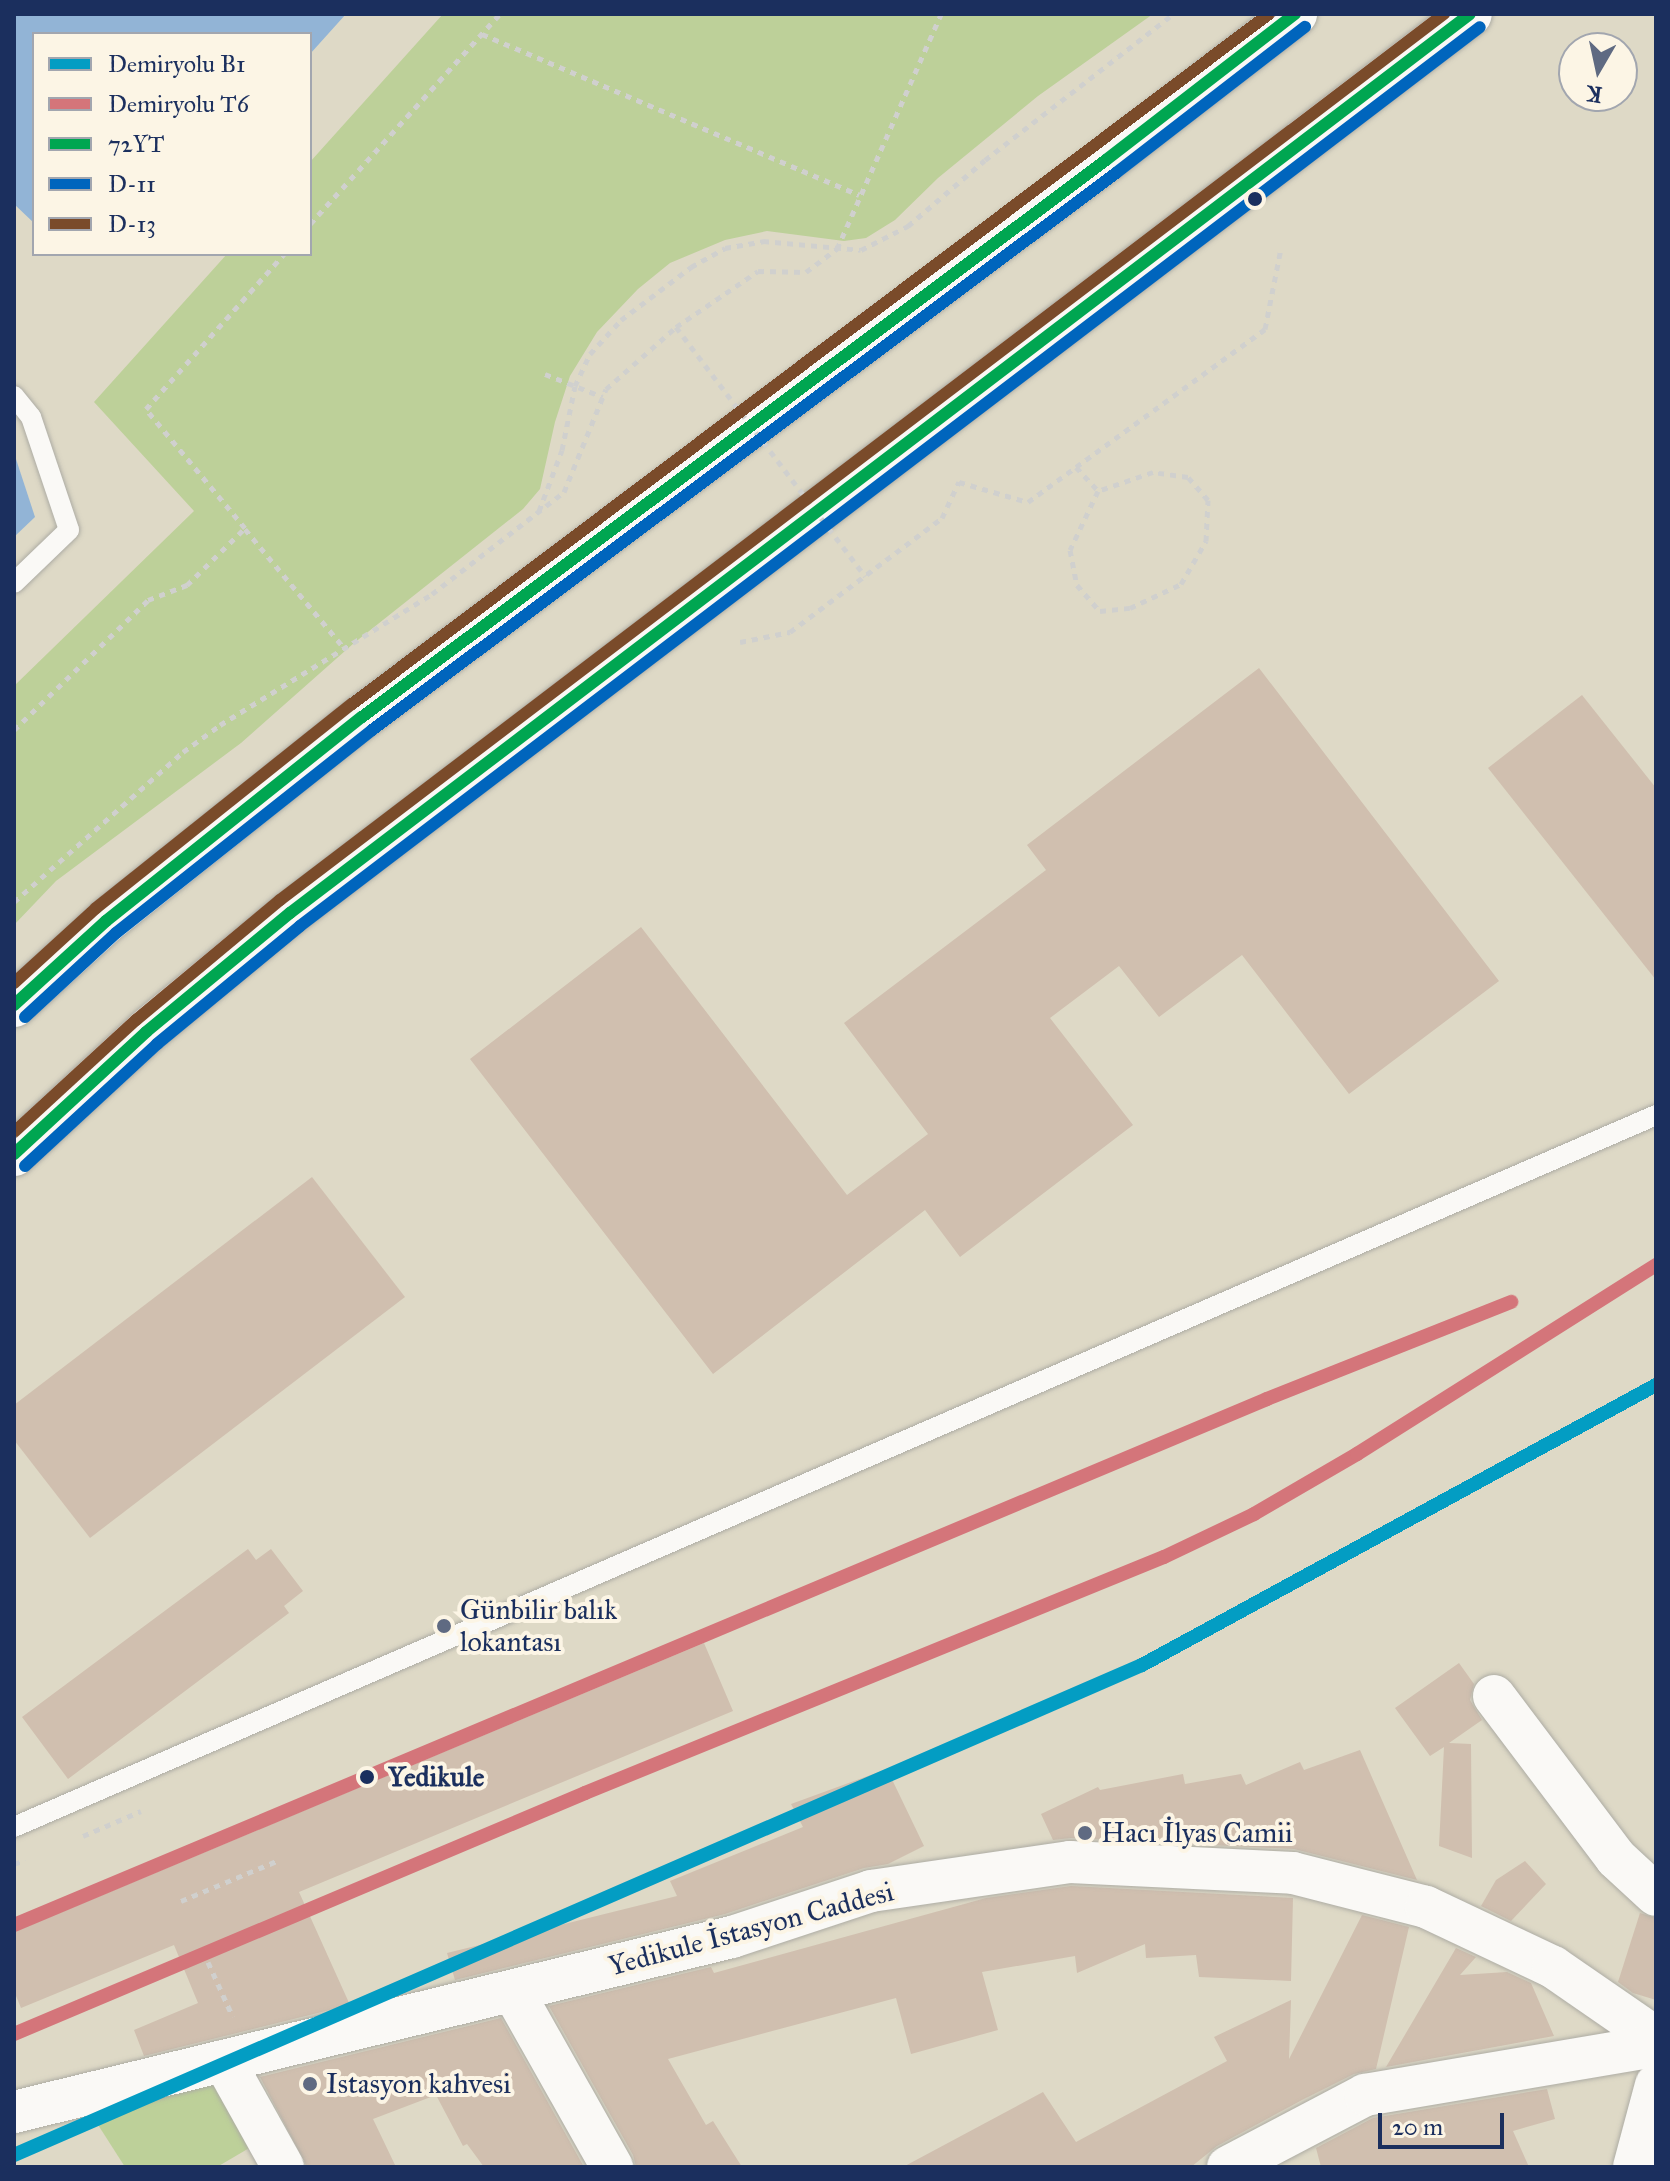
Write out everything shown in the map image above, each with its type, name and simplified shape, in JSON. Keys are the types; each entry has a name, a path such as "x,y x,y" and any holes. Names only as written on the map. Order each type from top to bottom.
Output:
{"highway":[{"path":"14,1005 106,921 362,717 1106,160 1295,14"},
{"path":"14,1154 146,1032 290,913 1470,14"}],"street":[{"path":"1494,1696 1616,1858 1656,1895"},
{"name":"Yedikule İstasyon Caddesi","path":"14,2112 514,1993 732,1937 871,1891 1086,1863 1293,1873 1426,1907 1553,1967 1656,2038"},
{"path":"514,1993 612,2167"},
{"path":"1228,2167 1365,2095 1656,2046"},
{"path":"237,2058 283,2167"},
{"path":"1634,2167 1656,2085"}],"lane":[{"path":"14,396 31,417 69,530 14,583"},
{"path":"14,1827 1656,1115"}],"path":[{"path":"312,222 500,14"},
{"path":"14,902 183,752 432,594 564,492 606,389 676,327 758,271 806,272 837,249 941,14"},
{"path":"539,512 559,460 575,386 590,354 621,320 691,267 725,248 763,241 861,250 908,226 985,160 1173,14"},
{"path":"482,34 859,195"},
{"path":"740,642 790,632 942,518 959,482 1028,502 1265,329 1281,248"},
{"path":"282,256 146,409 344,648"},
{"path":"676,327 865,576"},
{"path":"545,374 603,397"},
{"path":"1076,467 1098,491"},
{"path":"1153,472 1188,477 1208,500 1206,541 1181,584 1130,608 1100,611 1077,585 1070,550 1098,491 1153,472"},
{"path":"14,730 148,600 187,585 245,528"},
{"path":"181,1901 279,1860"},
{"path":"208,1962 237,2058"}],"green space":[{"path":"443,14 1153,14 1038,96 938,178 895,220 866,238 844,241 767,231 725,240 670,263 638,289 597,332 570,376 555,422 540,489 523,509 354,643 241,743 56,881 14,925 14,686 194,511 94,402 225,256 312,256 312,160"},
{"path":"208,2075 251,2147 217,2167 125,2167 93,2117"}],"water":[{"path":"14,14 346,14 312,52 312,32 32,32 32,221 14,204"},
{"path":"14,453 35,517 14,537"}],"building":[{"path":"1259,668 1499,981 1349,1094 1242,955 1159,1017 1119,966 1050,1018 1133,1125 960,1257 925,1210 713,1374 470,1059 641,927 847,1195 928,1134 844,1023 1046,870 1027,845"},
{"path":"1582,695 1656,788 1656,980 1488,768"},
{"path":"312,1177 405,1297 90,1538 14,1440 14,1405"},
{"path":"248,1549 256,1560 271,1549 303,1591 284,1606 289,1613 68,1779 22,1717"},
{"path":"704,1643 733,1711 299,1892 350,2005 144,2056 134,2030 198,2003 174,1945 21,2008 14,1991 14,1932"},
{"path":"1459,1663 1474,1684 1470,1700 1482,1720 1449,1743 1471,1744 1472,1858 1439,1846 1444,1747 1430,1756 1395,1708"},
{"path":"1360,1750 1417,1880 1294,1849 1071,1838 1053,1840 1041,1814 1098,1787 1100,1790 1183,1774 1185,1784 1241,1774 1246,1785 1300,1762 1304,1770"},
{"path":"887,1769 924,1846 888,1864 864,1868 725,1914 455,1980 447,1953 677,1896 670,1881 803,1827 791,1804"},
{"path":"1525,1861 1546,1884 1511,1921 1481,1906 1496,1880"},
{"path":"1071,1886 1293,1898 1291,1981 1199,1977 1196,1955 1146,1958 1145,1944 1077,1973 1075,1956 982,1972 998,2030 911,2054 896,1998 668,2059 706,2125 713,2121 742,2167 636,2167 633,2155 549,2006 711,1967 714,1973 986,1898"},
{"path":"1640,1913 1656,1918 1656,2000 1633,1993 1618,1982"},
{"path":"1362,1915 1409,1927 1376,2069 1354,2074 1302,2100 1217,2146 1191,2167 903,2167 1043,2092 1076,2142 1227,2061 1214,2037 1291,2000 1289,2059"},
{"path":"1456,1948 1476,1957 1460,1975 1507,1972 1531,1983 1554,2036 1386,2067"},
{"path":"501,2018 584,2167 484,2167 467,2144 463,2146 436,2095 373,2119 396,2167 307,2167 260,2077"},
{"path":"1547,2089 1555,2119 1513,2131 1529,2167 1321,2167 1316,2148 1373,2118"}],"rail line":[{"name":"T6","path":"14,2034 585,1793 1164,1557 1254,1514 1357,1454 1656,1265"},
{"name":"T6","path":"14,1925 1267,1399 1511,1302"},
{"name":"B1","path":"14,2155 1142,1665 1656,1385"}],"transit line":[{"name":"D-13","path":"14,983 96,908 352,704 1269,14"},
{"name":"72YT","path":"14,1005 106,921 362,717 1106,160 1295,14"},
{"name":"D-13","path":"14,1132 136,1020 280,900 1444,14"},
{"name":"72YT","path":"14,1154 146,1032 290,913 1470,14"},
{"name":"D-11","path":"25,1017 116,933 372,730 1116,173 1305,27"},
{"name":"D-11","path":"25,1166 157,1044 300,926 1480,27"}],"place":[{"name":"Günbilir balık lokantası","path":"444,1626"},
{"name":"Yedikule","path":"367,1777"},
{"name":"Hacı İlyas Camii","path":"1085,1833"},
{"name":"Istasyon kahvesi","path":"310,2084"}]}
